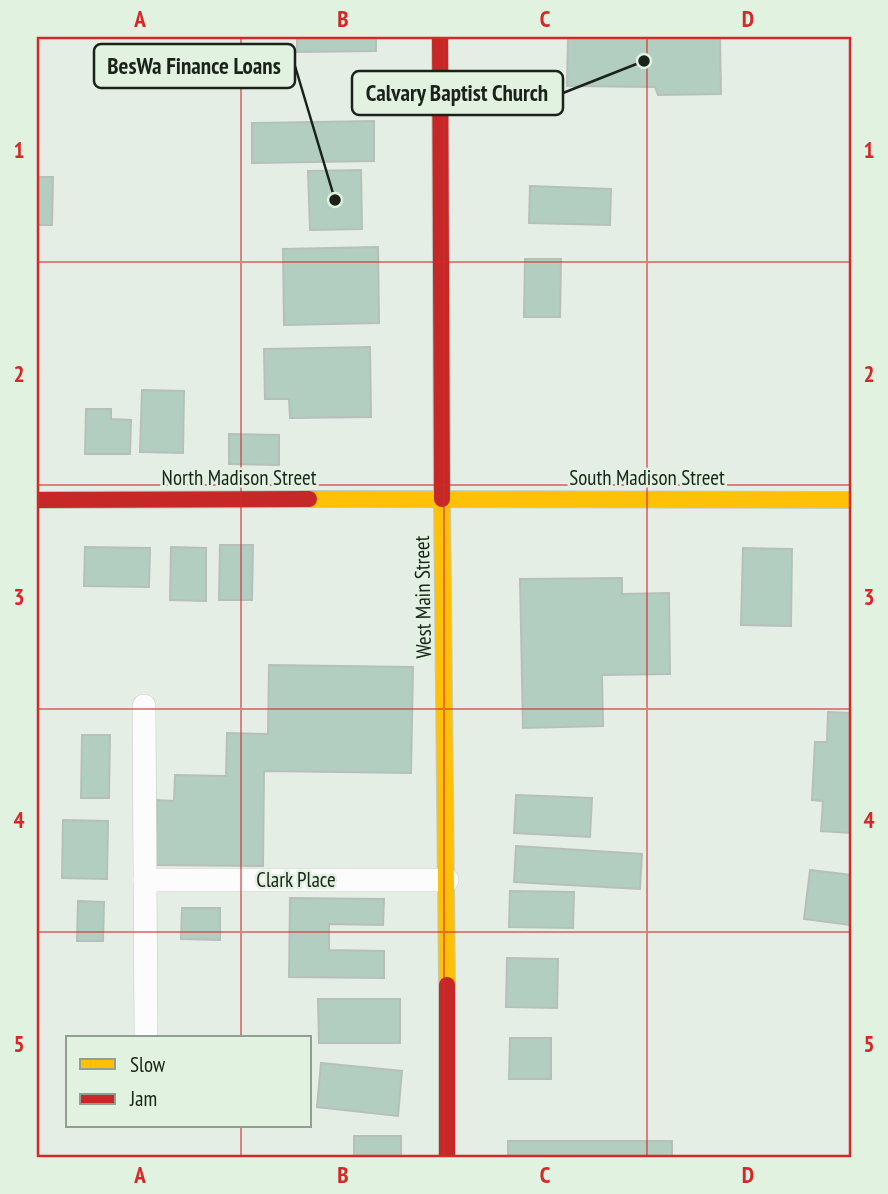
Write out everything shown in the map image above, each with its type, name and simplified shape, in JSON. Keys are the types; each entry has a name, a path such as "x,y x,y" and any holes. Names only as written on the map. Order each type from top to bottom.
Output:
{"main road":[{"name":"West Main Street","path":"440,37 447,1157"},
{"name":"North Madison Street","path":"37,500 442,498"},
{"name":"South Madison Street","path":"442,498 851,500"}],"street":[{"path":"144,706 146,1036"},
{"name":"Clark Place","path":"145,880 447,880"}],"building":[{"path":"297,37 376,37 376,51 297,52"},
{"path":"568,37 720,37 721,94 658,95 655,87 567,86"},
{"path":"374,121 374,161 252,163 252,123"},
{"path":"361,170 362,229 310,230 308,171"},
{"path":"37,177 53,177 52,225 37,225"},
{"path":"530,186 611,189 610,225 529,223"},
{"path":"378,247 379,323 284,325 283,249"},
{"path":"525,259 561,259 560,317 524,317"},
{"path":"370,347 371,417 290,418 289,399 265,399 264,349"},
{"path":"142,390 184,391 183,453 140,452"},
{"path":"86,409 111,409 111,419 131,420 130,454 85,454"},
{"path":"229,434 279,435 279,465 229,464"},
{"path":"220,545 253,545 252,600 219,600"},
{"path":"85,547 150,548 149,587 84,586"},
{"path":"171,547 206,548 206,601 170,600"},
{"path":"743,548 792,549 791,626 741,625"},
{"path":"622,578 622,594 669,593 670,674 602,675 603,726 523,728 520,579"},
{"path":"269,665 413,667 411,773 264,771 263,866 155,865 157,800 174,801 175,775 226,776 227,733 268,734"},
{"path":"828,712 851,713 851,833 821,831 823,801 812,800 815,742 827,742"},
{"path":"82,735 110,735 109,798 81,798"},
{"path":"516,795 592,798 590,837 514,833"},
{"path":"63,820 108,821 107,879 62,878"},
{"path":"516,846 642,854 640,889 514,882"},
{"path":"810,870 851,875 851,925 804,919"},
{"path":"510,891 574,892 573,928 509,927"},
{"path":"290,898 384,899 383,925 329,924 329,950 384,951 384,978 289,977"},
{"path":"78,901 104,902 103,941 77,941"},
{"path":"182,908 220,908 220,940 181,939"},
{"path":"507,958 558,959 557,1008 506,1007"},
{"path":"318,999 400,999 400,1043 319,1043"},
{"path":"510,1038 551,1038 551,1079 509,1079"},
{"path":"321,1063 402,1071 398,1116 317,1107"},
{"path":"354,1136 401,1136 401,1157 354,1157"},
{"path":"508,1141 672,1141 672,1157 508,1157"}],"traffic: slow":[{"path":"309,499 851,500"},
{"path":"442,499 447,985"}],"traffic: jam":[{"path":"440,37 442,499"},
{"path":"37,500 309,499"},
{"path":"447,985 447,1157"}],"place":[{"name":"Calvary Baptist Church","path":"644,61"},
{"name":"BesWa Finance Loans","path":"335,200"}]}
